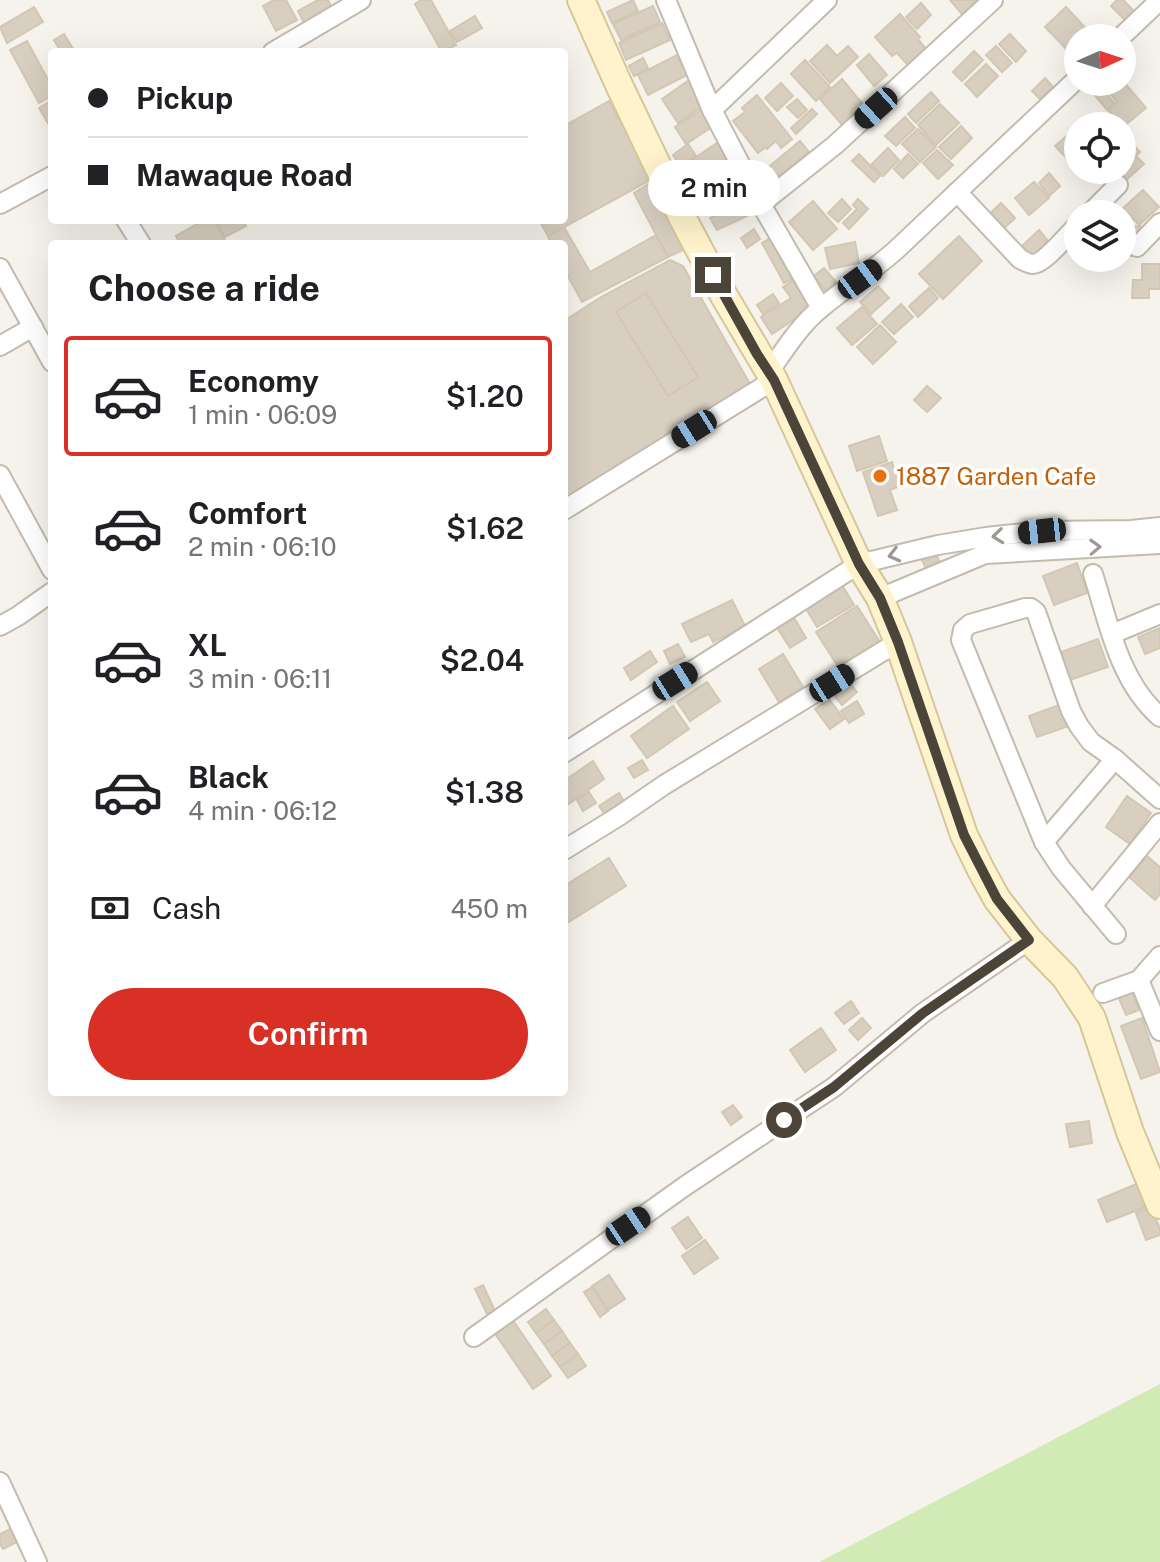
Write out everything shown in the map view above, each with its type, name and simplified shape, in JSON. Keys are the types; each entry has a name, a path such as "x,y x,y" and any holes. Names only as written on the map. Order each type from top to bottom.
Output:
{"main road":[{"path":"581,0 682,217 771,376 859,564 880,598 964,835 997,899 1029,940 1065,977 1092,1018 1130,1132 1154,1174 1160,1205"}],"street":[{"path":"280,48 361,0"},
{"path":"666,0 712,110 761,204 821,308"},
{"path":"712,110 827,0"},
{"path":"761,204 835,145 993,0"},
{"path":"1135,24 1160,0"},
{"path":"568,507 771,376 800,328 821,308 880,265 1064,91"},
{"path":"0,204 48,178"},
{"path":"1103,200 1118,185"},
{"path":"957,192 1020,259 1031,264 1046,256 1064,239"},
{"path":"1137,247 1160,223"},
{"path":"0,268 48,355"},
{"path":"0,346 33,327"},
{"path":"0,475 48,563"},
{"path":"568,750 859,564 986,537 1042,531 1160,527"},
{"path":"880,598 985,554 1160,544"},
{"path":"1093,574 1124,670 1147,706 1160,717"},
{"path":"0,626 48,595"},
{"path":"1116,934 1061,868 1044,842 961,640 963,630 970,624 1025,608 1036,612 1079,726 1091,742 1160,799"},
{"path":"1112,634 1160,614"},
{"path":"568,848 898,642"},
{"path":"1044,842 1115,759"},
{"path":"1092,906 1160,823"},
{"path":"474,1337 685,1186 834,1087 923,1013 1029,940"},
{"path":"1103,993 1139,980 1160,956"},
{"path":"1139,980 1160,1031"},
{"path":"0,1482 37,1562"}],"green space":[{"path":"1160,1384 1160,1562 819,1562"}],"building":[{"path":"274,0 286,0 297,20 276,31 263,6"},
{"path":"318,0 328,0 334,12 306,27 298,11"},
{"path":"421,0 431,0 456,45 440,48 415,4"},
{"path":"633,0 638,11 612,23 607,12"},
{"path":"950,0 980,0 966,19"},
{"path":"1117,0 1123,0 1139,16 1129,24 1111,6"},
{"path":"921,3 931,15 917,29 906,17"},
{"path":"653,6 660,22 621,40 613,24"},
{"path":"34,7 43,22 7,43 0,27"},
{"path":"1066,7 1082,24 1064,24 1064,47 1045,27"},
{"path":"900,14 926,49 908,65 897,53 892,56 875,37"},
{"path":"475,16 482,28 457,42 450,31"},
{"path":"662,23 670,40 626,60 619,43"},
{"path":"64,34 73,48 59,48 54,40"},
{"path":"1010,34 1026,51 1016,62 999,44"},
{"path":"27,41 48,80 48,98 39,103 10,50"},
{"path":"827,45 837,56 848,46 858,57 830,83 810,61"},
{"path":"996,46 1012,63 1002,72 986,55"},
{"path":"974,51 983,60 962,81 953,72"},
{"path":"869,54 887,75 874,86 857,65"},
{"path":"677,55 687,75 648,95 638,75"},
{"path":"643,58 648,68 634,76 629,66"},
{"path":"805,60 830,87 816,101 791,74"},
{"path":"986,64 998,76 977,97 965,84"},
{"path":"1045,78 1053,87 1040,99 1032,91"},
{"path":"842,79 865,107 843,126 820,99"},
{"path":"688,81 704,105 678,123 662,99"},
{"path":"781,83 793,96 777,111 765,98"},
{"path":"931,92 939,101 916,123 908,114"},
{"path":"757,95 792,139 781,148 776,141 758,153 733,121 745,112 742,108"},
{"path":"1095,96 1108,96 1114,103 1107,110"},
{"path":"1112,96 1136,96 1146,108 1136,116 1136,112 1110,112 1108,110 1117,102"},
{"path":"797,99 807,110 798,118 787,107"},
{"path":"609,101 652,179 548,236 541,224 568,224 568,124"},
{"path":"48,102 48,123 39,108"},
{"path":"940,104 959,123 936,145 918,125"},
{"path":"812,109 817,114 796,134 791,128"},
{"path":"701,110 712,127 686,144 675,127"},
{"path":"905,117 915,128 896,146 885,136"},
{"path":"961,126 972,138 951,159 939,147"},
{"path":"918,129 936,147 920,162 902,144"},
{"path":"1064,138 1064,155 1055,146"},
{"path":"720,141 736,165 700,190 683,166"},
{"path":"800,141 809,152 766,186 758,176"},
{"path":"688,144 696,156 680,166 673,155"},
{"path":"888,148 899,160 883,176 871,165"},
{"path":"937,150 953,165 938,179 923,163"},
{"path":"859,154 880,176 874,182 852,161"},
{"path":"908,154 918,164 903,178 894,169"},
{"path":"1136,156 1144,164 1136,171"},
{"path":"1049,173 1060,186 1049,196 1039,183"},
{"path":"1034,182 1049,198 1029,215 1015,198"},
{"path":"650,183 685,249 668,257 634,193"},
{"path":"1143,190 1159,207 1139,225 1136,222 1136,200 1132,200"},
{"path":"842,199 851,209 838,222 828,213"},
{"path":"858,199 868,209 849,229 843,223 857,209 853,205"},
{"path":"813,201 837,229 813,250 789,222"},
{"path":"741,203 747,216 717,230 710,218"},
{"path":"1001,203 1015,218 999,233 985,218"},
{"path":"197,224 216,224 225,240 178,240 176,236"},
{"path":"218,224 245,224 246,226 225,237"},
{"path":"1136,226 1140,226 1140,239 1136,239"},
{"path":"564,227 590,272 656,235 668,257 582,302 568,276 568,240 550,240 548,236"},
{"path":"754,229 760,239 747,248 741,238"},
{"path":"1039,230 1048,241 1032,257 1022,246"},
{"path":"774,236 796,277 784,283 762,243"},
{"path":"959,236 982,261 943,299 919,274"},
{"path":"855,242 859,263 830,269 825,248"},
{"path":"670,260 683,266 751,386 568,502 568,318"},
{"path":"1142,264 1160,264 1160,289 1149,289 1149,298 1132,298 1133,280 1142,280"},
{"path":"824,268 836,282 826,291 814,276"},
{"path":"798,277 816,305 772,334 761,317 791,298 783,287"},
{"path":"878,286 889,298 871,314 860,302"},
{"path":"929,288 938,298 918,317 909,306"},
{"path":"646,293 698,377 668,396 616,312"},
{"path":"773,294 779,303 763,314 757,305"},
{"path":"901,304 913,317 894,334 882,322"},
{"path":"862,307 877,324 852,345 837,328"},
{"path":"880,325 896,342 873,364 857,347"},
{"path":"927,386 941,398 927,412 914,400"},
{"path":"879,436 887,461 857,471 849,446"},
{"path":"892,462 900,486 890,490 897,510 878,516 863,472"},
{"path":"934,551 941,564 927,571 921,558"},
{"path":"1077,563 1087,593 1054,605 1043,576"},
{"path":"842,585 854,605 817,627 805,607"},
{"path":"732,600 745,626 713,642 709,634 691,642 682,624"},
{"path":"857,606 880,642 839,668 816,632"},
{"path":"793,616 806,638 790,648 776,626"},
{"path":"1160,628 1160,648 1145,654 1138,637"},
{"path":"1098,639 1108,667 1070,680 1061,652"},
{"path":"678,644 685,657 670,664 664,651"},
{"path":"650,651 657,662 631,680 624,668"},
{"path":"783,654 803,687 779,702 759,669"},
{"path":"847,680 857,692 842,705 832,693"},
{"path":"707,682 720,701 690,721 677,702"},
{"path":"829,699 844,719 830,729 815,709"},
{"path":"857,701 864,714 849,723 841,711"},
{"path":"1067,702 1075,724 1037,737 1029,716"},
{"path":"673,706 689,729 647,758 631,736"},
{"path":"642,760 648,770 634,778 628,768"},
{"path":"593,761 604,779 568,804 568,778"},
{"path":"589,792 596,803 583,811 577,800"},
{"path":"619,793 625,803 606,816 599,806"},
{"path":"1127,796 1151,813 1130,844 1106,827"},
{"path":"1147,856 1160,867 1160,894 1155,900 1129,877"},
{"path":"609,858 626,886 568,922 568,884"},
{"path":"1132,991 1139,1010 1126,1015 1118,996"},
{"path":"851,1001 859,1013 844,1024 835,1013"},
{"path":"862,1018 871,1028 858,1040 849,1030"},
{"path":"1142,1018 1160,1072 1141,1079 1121,1026"},
{"path":"821,1028 836,1050 805,1072 790,1050"},
{"path":"733,1105 742,1117 731,1125 722,1112"},
{"path":"1089,1121 1092,1143 1070,1147 1066,1124"},
{"path":"1141,1182 1151,1205 1107,1222 1098,1200"},
{"path":"1151,1207 1160,1235 1146,1240 1136,1213"},
{"path":"688,1217 702,1238 686,1249 672,1228"},
{"path":"705,1240 718,1258 694,1274 682,1256"},
{"path":"609,1275 625,1299 608,1310 592,1286"},
{"path":"483,1285 495,1311 487,1314 475,1289"},
{"path":"592,1287 608,1311 600,1317 584,1292"},
{"path":"546,1309 554,1320 536,1333 528,1322"},
{"path":"512,1319 551,1376 533,1389 494,1332"},
{"path":"554,1320 562,1331 544,1344 536,1333"},
{"path":"562,1331 570,1343 552,1356 544,1344"},
{"path":"570,1343 578,1354 560,1367 552,1356"},
{"path":"578,1354 586,1366 568,1378 560,1367"},
{"path":"12,1528 19,1541 3,1549 0,1534"}],"place":[{"name":"1887 Garden Cafe","path":"880,476"}],"route":[{"path":"713,275 774,380 859,564 880,598 964,835 997,899 1029,940 923,1013 834,1087 784,1120"}]}
